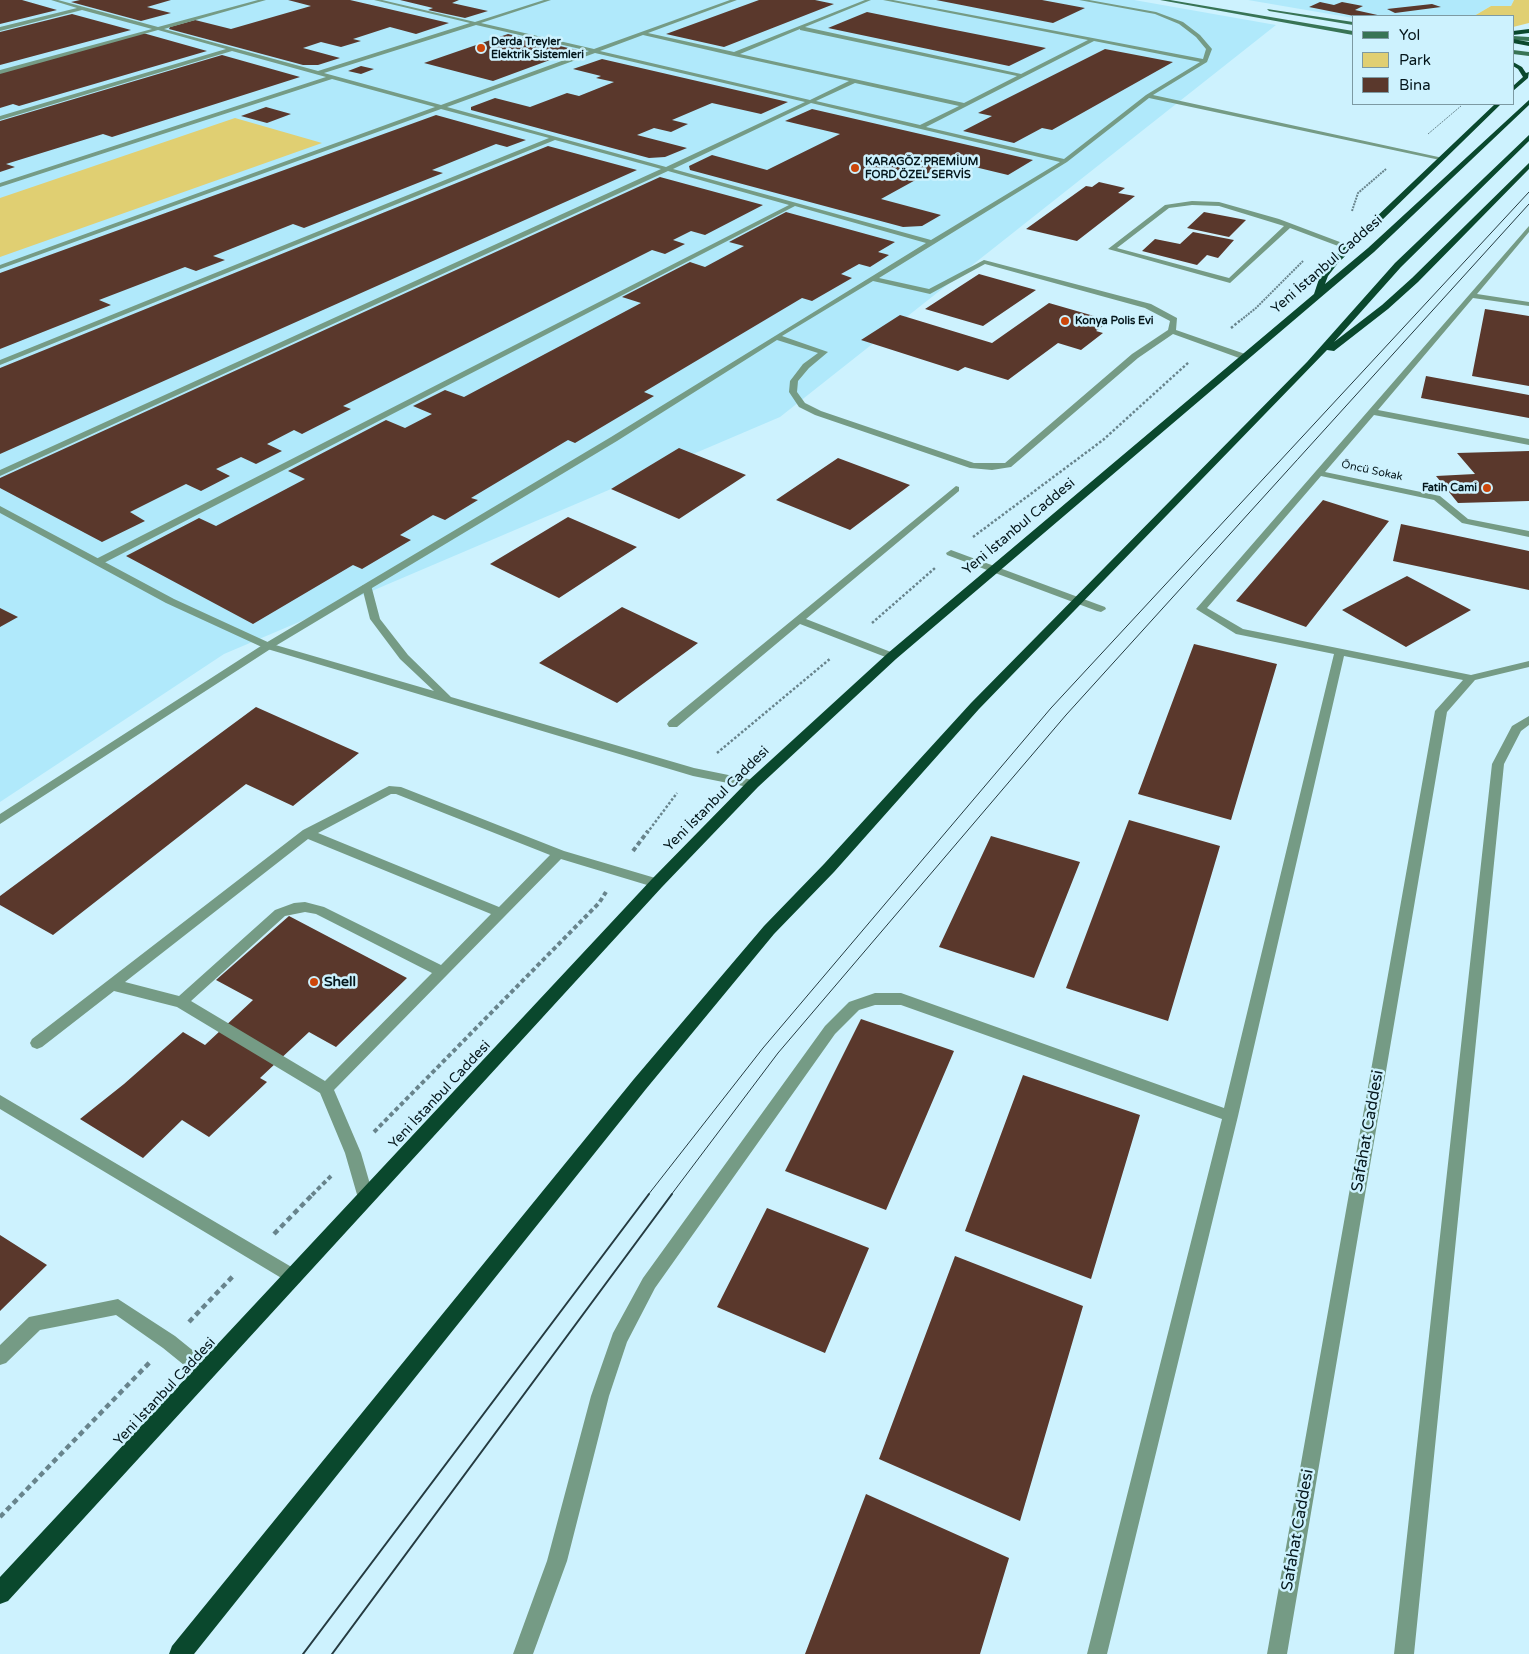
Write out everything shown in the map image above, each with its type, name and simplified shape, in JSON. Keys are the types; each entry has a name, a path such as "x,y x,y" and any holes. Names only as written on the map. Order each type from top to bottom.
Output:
{"highway":[{"path":"1514,33 1529,31"},
{"path":"1514,40 1529,44"},
{"path":"1514,65 1528,75 1514,88"},
{"name":"Yeni İstanbul Caddesi","path":"0,1593 657,883 753,784 892,656 1383,239 1529,102"},
{"path":"1318,296 1324,276 1335,261 1497,105"},
{"path":"180,1654 640,1084 769,930 829,868 975,706 1310,364 1398,265 1529,137"},
{"path":"1310,364 1359,328 1415,280 1529,165"}],"main road":[{"path":"1162,0 1352,33"},
{"path":"1263,9 1352,24"},
{"path":"1514,40 1529,39"},
{"path":"1514,52 1529,54"}],"street":[{"path":"53,0 932,242"},
{"path":"0,72 264,0"},
{"path":"376,0 1065,161"},
{"path":"318,73 549,0"},
{"path":"0,267 735,0"},
{"path":"734,54 869,0"},
{"path":"884,0 1206,61"},
{"path":"0,820 268,646 614,439 871,278 1065,161 1148,96 1206,61 1209,49 1198,36 1181,23 1156,13 1081,0"},
{"path":"0,29 82,8"},
{"path":"800,28 1022,76"},
{"path":"644,34 964,105"},
{"path":"921,127 1093,40"},
{"path":"0,118 232,49"},
{"path":"0,186 332,77"},
{"path":"0,473 667,169 854,81"},
{"path":"1148,96 1440,158"},
{"path":"0,363 555,138"},
{"path":"1289,225 1230,281 1112,249 1167,206 1192,203 1219,204 1289,225 1349,247"},
{"path":"98,562 795,204"},
{"path":"1529,228 1373,412 1201,609 1240,632 1471,678 1529,664"},
{"path":"776,337 824,352 806,366 794,381 794,392 802,405 818,413 973,466 992,467 1008,465 1135,356 1172,331 1174,320 1148,306 984,262 930,292 871,278"},
{"path":"1472,296 1529,304"},
{"path":"1172,331 1245,357"},
{"path":"1373,412 1529,442"},
{"name":"Öncü Sokak","path":"1319,473 1438,498 1465,521 1529,534"},
{"path":"673,724 956,489"},
{"path":"0,509 170,602 268,646 693,772 753,784"},
{"path":"951,553 1101,609"},
{"path":"367,586 375,619 404,656 448,699"},
{"path":"798,620 892,656"},
{"path":"1097,1654 1230,1116 1340,652"},
{"name":"Safahat Caddesi","path":"1277,1654 1441,711 1471,678"},
{"path":"1404,1654 1498,764 1516,729 1529,720"},
{"path":"37,1043 307,833 389,790 397,790 559,854 657,883"},
{"path":"307,833 501,913"},
{"path":"326,1089 559,854"},
{"path":"181,1002 280,913 294,908 304,907 318,910 443,972"},
{"path":"114,985 181,1002 326,1089 353,1153 366,1198"},
{"path":"523,1654 557,1561 600,1396 619,1339 649,1283 830,1030 854,1006 875,999 901,999 1230,1116"},
{"path":"0,1101 294,1276"},
{"path":"0,1357 35,1323 118,1308 169,1342 206,1372"}],"shaded area":[{"path":"0,0 1134,0 1276,25 780,417 224,654 0,802"},
{"path":"1248,0 1514,0 1511,6 1491,6 1476,15 1352,15 1352,18"}],"green space":[{"path":"1514,0 1529,0 1529,23 1514,27 1514,15 1476,15 1491,6 1511,6"},
{"path":"235,118 322,143 0,257 0,198"}],"building":[{"path":"0,0 22,0 57,10 0,24"},
{"path":"80,0 171,0 147,7 171,13 141,21 71,2"},
{"path":"288,0 350,0 449,23 416,34 390,27 353,39 361,41 341,47 321,42 303,48 340,58 318,65 303,65 169,29 170,27 195,20 231,29 311,6"},
{"path":"400,0 459,0 452,3 488,11 465,18 428,10 433,8"},
{"path":"759,0 815,0 834,4 724,47 666,34"},
{"path":"936,0 1042,0 1085,8 1053,23"},
{"path":"1320,2 1334,5 1342,2 1363,6 1355,10 1378,15 1352,16 1309,7"},
{"path":"1432,4 1441,7 1395,13 1387,9"},
{"path":"867,12 1046,48 1009,66 828,28"},
{"path":"72,14 131,30 0,65 0,32"},
{"path":"143,33 207,51 19,106 13,104 0,108 0,72"},
{"path":"508,34 577,50 493,81 424,63"},
{"path":"1105,49 1173,62 1052,130 1042,128 1014,143 963,131 992,116 978,113"},
{"path":"222,55 300,77 112,137 103,134 6,164 15,167 0,172 0,121"},
{"path":"602,59 788,102 761,114 712,103 672,120 688,124 671,132 654,128 637,135 687,148 665,157 649,158 471,110 471,107 495,98 530,107 567,93 579,96 614,82 596,78 601,76 573,69"},
{"path":"361,66 374,69 361,74 348,71"},
{"path":"266,107 291,114 267,123 241,116"},
{"name":"KARAGÖZ PREMİUM FORD ÖZEL SERVİS","path":"812,109 1033,160 1008,175 950,161 881,199 941,215 922,226 903,227 690,170 689,166 712,155 767,170 840,134 785,121"},
{"path":"436,115 526,140 507,147 496,144 432,170 443,173 304,228 293,224 213,256 225,260 196,271 185,267 99,300 111,305 0,349 0,273"},
{"path":"548,146 637,170 0,454 0,368"},
{"path":"660,177 763,205 705,235 691,231 673,240 685,244 665,254 652,250 343,406 351,409 302,434 294,430 267,444 282,451 256,464 241,457 216,469 230,476 201,491 186,484 130,512 145,521 102,542 0,488 0,478"},
{"path":"1099,182 1125,188 1118,193 1135,196 1077,241 1026,229 1086,186 1092,187"},
{"path":"786,212 895,242 878,252 889,255 870,267 859,264 841,274 852,278 812,301 802,298 644,392 654,396 575,443 568,440 471,498 478,500 445,520 433,515 400,535 411,540 362,569 353,565 253,624 126,556 199,518 216,526 305,479 288,471 386,420 405,428 432,414 413,406 445,390 464,397 641,303 622,297 690,262 705,267 744,246 729,242"},
{"path":"1204,212 1246,220 1229,237 1187,228"},
{"path":"1193,232 1234,240 1218,258 1207,255 1197,265 1142,251 1155,239 1180,244"},
{"path":"979,274 1036,290 983,326 925,309"},
{"path":"1049,303 1094,316 1090,318 1107,323 1096,331 1103,333 1081,350 1058,343 1008,380 965,367 958,371 861,340 900,315 992,343"},
{"path":"1485,309 1529,316 1529,386 1472,376"},
{"path":"1426,376 1529,395 1529,418 1421,398"},
{"path":"679,448 746,475 679,519 611,489"},
{"name":"Fatih Cami","path":"1529,451 1529,501 1458,503 1436,476 1475,474 1457,453"},
{"path":"838,458 910,485 850,530 776,500"},
{"path":"1323,500 1389,521 1306,627 1236,601"},
{"path":"568,517 637,547 559,598 490,564"},
{"path":"1401,524 1529,551 1529,590 1393,561"},
{"path":"1407,576 1471,610 1406,647 1342,610"},
{"path":"622,607 698,643 617,703 539,663"},
{"path":"0,608 18,617 0,627"},
{"path":"1194,644 1277,664 1231,820 1138,794"},
{"path":"256,707 359,753 293,806 246,784 53,935 0,905 0,896"},
{"path":"1129,820 1220,846 1168,1021 1066,988"},
{"path":"991,836 1080,862 1034,978 939,947"},
{"path":"289,916 407,978 336,1047 309,1032 260,1078 267,1082 209,1137 182,1120 143,1158 80,1119 124,1084 183,1032 205,1045 253,1000 216,980"},
{"path":"861,1019 954,1051 886,1210 785,1171"},
{"path":"1023,1075 1140,1115 1091,1279 965,1231"},
{"path":"767,1208 869,1248 825,1353 717,1307"},
{"path":"0,1235 47,1265 0,1311"},
{"path":"955,1256 1083,1306 1020,1521 879,1459"},
{"path":"866,1494 1009,1558 980,1654 805,1654"}],"tram line":[{"path":"648,1195 763,1048 1051,708 1529,192"},
{"path":"671,1195 778,1053 1066,715 1529,204"},
{"path":"303,1654 649,1194"},
{"path":"332,1654 672,1194"}],"place":[{"name":"Derda Treyler Elektrik Sistemleri","path":"481,48"},
{"name":"KARAGÖZ PREMİUM FORD ÖZEL SERVİS","path":"855,168"},
{"name":"Konya Polis Evi","path":"1065,321"},
{"name":"Fatih Cami","path":"1487,488"},
{"name":"Shell","path":"314,982"}]}
